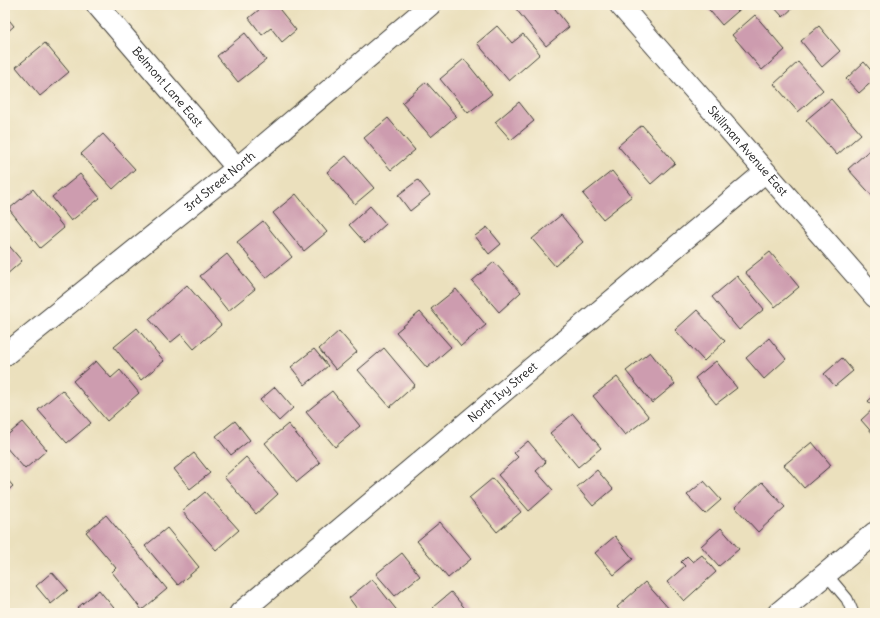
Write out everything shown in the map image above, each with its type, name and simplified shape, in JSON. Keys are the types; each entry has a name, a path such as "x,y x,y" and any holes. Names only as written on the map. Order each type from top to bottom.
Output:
{"street":[{"name":"Belmont Lane East","path":"97,5 237,168"},
{"name":"3rd Street North","path":"5,355 237,168 430,5"},
{"name":"Skillman Avenue East","path":"620,5 875,297"},
{"name":"North Ivy Street","path":"240,613 765,172"},
{"path":"779,613 875,533"}],"lane":[{"path":"826,574 847,599 853,613"}],"building":[{"path":"265,5 276,5 296,30 282,42 271,28 262,35 249,18"},
{"path":"522,5 552,5 569,27 546,46 516,9"},
{"path":"705,5 745,5 722,25"},
{"path":"772,5 796,5 783,17"},
{"path":"5,15 14,26 5,34"},
{"path":"755,15 785,50 762,70 732,35"},
{"path":"497,26 512,43 523,34 540,54 509,81 477,43"},
{"path":"819,26 840,51 822,67 801,41"},
{"path":"245,33 266,60 238,82 217,56"},
{"path":"45,43 69,72 40,96 16,67"},
{"path":"464,59 492,94 468,113 440,79"},
{"path":"798,62 823,90 798,112 774,84"},
{"path":"864,62 875,75 875,79 859,93 846,79"},
{"path":"426,82 456,116 431,137 402,103"},
{"path":"831,99 861,134 837,155 806,120"},
{"path":"519,102 534,121 511,140 495,122"},
{"path":"388,118 415,150 391,170 364,138"},
{"path":"642,125 675,163 651,184 618,146"},
{"path":"103,134 135,169 113,189 81,154"},
{"path":"873,147 875,150 875,199 848,169"},
{"path":"346,156 374,188 355,204 327,172"},
{"path":"612,171 632,196 603,219 583,194"},
{"path":"80,174 100,198 71,221 52,197"},
{"path":"418,180 430,195 410,211 398,195"},
{"path":"33,189 64,228 40,248 9,209"},
{"path":"296,194 327,232 304,251 273,213"},
{"path":"370,206 386,224 365,243 349,225"},
{"path":"561,215 583,242 555,266 532,239"},
{"path":"263,221 292,257 266,278 237,242"},
{"path":"487,227 501,244 489,254 475,236"},
{"path":"5,241 22,261 5,276"},
{"path":"770,252 799,287 775,307 745,272"},
{"path":"227,254 255,289 228,311 200,276"},
{"path":"494,262 521,292 499,312 472,281"},
{"path":"737,276 764,309 739,330 712,297"},
{"path":"187,285 221,325 194,349 181,334 170,343 149,319"},
{"path":"456,289 486,325 461,346 431,309"},
{"path":"697,310 725,341 704,361 675,330"},
{"path":"420,312 451,347 427,368 396,332"},
{"path":"137,328 164,361 141,380 114,347"},
{"path":"339,331 357,352 336,370 319,349"},
{"path":"769,338 786,359 764,379 746,358"},
{"path":"384,348 415,385 390,407 358,370"},
{"path":"314,349 328,366 305,385 291,367"},
{"path":"650,352 675,384 652,403 626,371"},
{"path":"842,358 853,371 835,386 824,374"},
{"path":"96,361 111,378 120,370 139,393 107,421 73,381"},
{"path":"716,361 737,388 716,404 695,378"},
{"path":"617,377 649,417 625,435 593,396"},
{"path":"275,387 293,408 279,421 260,400"},
{"path":"62,390 91,423 67,443 38,410"},
{"path":"332,391 360,426 335,447 306,412"},
{"path":"875,395 875,436 861,420 874,408 868,401"},
{"path":"573,414 601,448 578,467 550,433"},
{"path":"235,421 250,440 231,455 216,436"},
{"path":"23,422 47,450 25,469 5,446 5,437"},
{"path":"288,424 320,463 297,482 265,443"},
{"path":"528,441 546,462 536,471 553,490 529,511 498,475 518,457 514,453"},
{"path":"812,442 831,465 804,488 784,465"},
{"path":"194,453 210,473 190,489 174,469"},
{"path":"246,457 278,494 256,514 224,477"},
{"path":"597,470 613,489 593,506 577,487"},
{"path":"5,477 13,486 5,493"},
{"path":"493,478 521,512 497,532 469,498"},
{"path":"704,481 721,500 705,514 687,495"},
{"path":"762,482 785,507 758,532 735,507"},
{"path":"205,492 239,530 216,550 182,511"},
{"path":"106,515 167,589 142,610 112,572 116,568 86,532"},
{"path":"440,522 471,559 448,578 417,541"},
{"path":"167,528 199,567 178,585 145,546"},
{"path":"721,528 739,549 719,566 701,546"},
{"path":"615,536 633,559 614,575 595,553"},
{"path":"402,553 420,576 395,596 376,574"},
{"path":"702,555 716,572 684,601 667,582 685,566 681,562 687,556 693,562"},
{"path":"52,572 68,590 51,604 36,586"},
{"path":"372,579 399,613 360,613 349,598"},
{"path":"645,582 671,611 669,613 622,613 617,607"},
{"path":"99,590 118,613 81,613 77,608"},
{"path":"451,592 468,612 467,613 438,613 433,607"}]}
